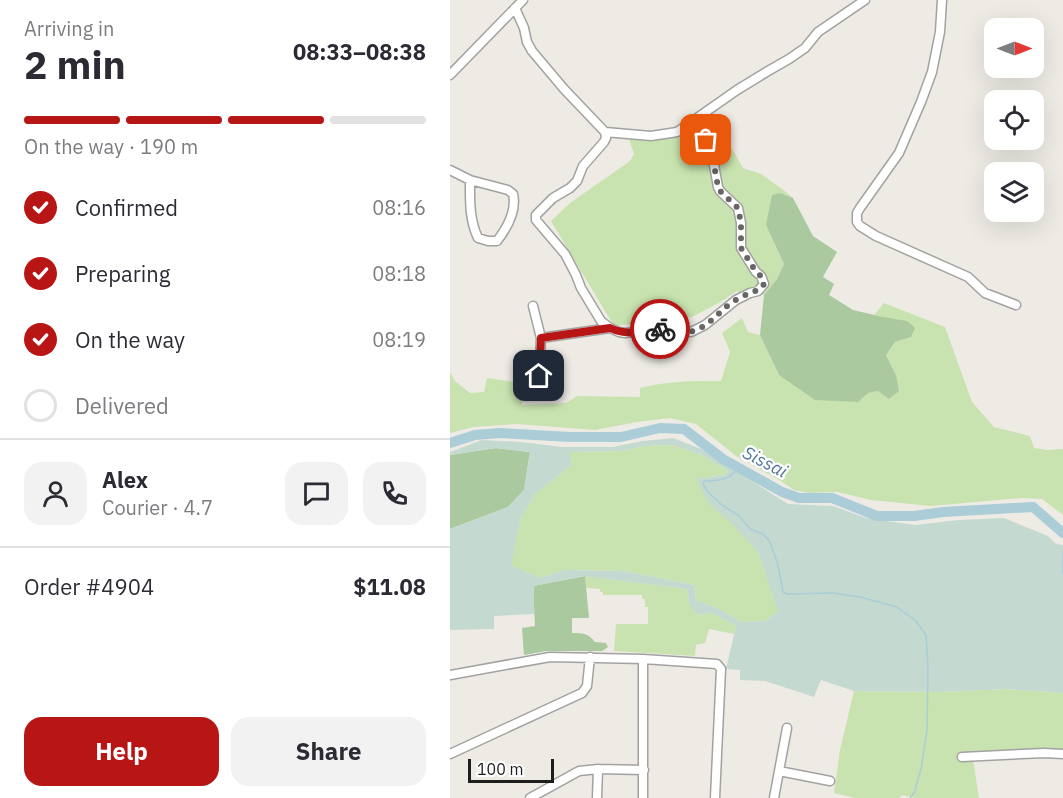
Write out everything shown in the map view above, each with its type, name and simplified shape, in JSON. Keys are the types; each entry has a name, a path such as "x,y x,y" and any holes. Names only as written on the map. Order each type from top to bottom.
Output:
{"street":[{"path":"450,75 523,0"},
{"path":"605,132 651,135 677,132 805,48 818,32 865,0"},
{"path":"942,0 940,32 932,72 921,102 899,153 856,217 860,226 876,236 968,277 985,293 1016,305"},
{"path":"515,8 523,23 526,42 532,51 569,95 605,132 604,142 583,166 578,181 553,198 536,215 536,220 564,254 591,307 601,321 610,328 625,333 660,329 691,332 705,325 736,300 748,293 758,291 764,284 741,248 741,223 738,208 718,187 706,140"},
{"path":"450,170 470,180 508,190 513,194 515,200 508,227 497,241 478,238 473,228 470,211 470,180"},
{"path":"533,306 541,338 539,376"},
{"path":"541,338 610,328"},
{"path":"450,675 550,657 714,663 720,666 715,798"},
{"path":"450,754 582,693 587,686 590,657"},
{"path":"643,659 644,798"},
{"path":"774,798 787,728"},
{"path":"962,757 1063,754"},
{"path":"597,798 598,769"},
{"path":"535,797 579,771 644,770"},
{"path":"779,771 830,781"}],"green space":[{"path":"711,112 743,168 761,174 793,198 780,193 766,225 784,264 777,279 764,295 749,291 740,295 737,291 692,317 614,326 551,221 570,203 630,161 634,154 628,136 678,134"},
{"path":"780,193 793,198 813,236 837,252 823,277 834,284 829,295 853,310 907,321 915,328 911,337 895,342 886,355 896,375 899,391 889,399 878,391 868,393 858,402 815,400 779,375 760,335 764,295 777,279 784,264 766,225 772,195"},
{"path":"884,303 945,327 972,402 994,427 1030,436 1034,448 1063,449 1063,515 1042,499 1022,498 931,506 871,500 837,492 809,493 794,490 736,456 696,424 670,418 595,430 517,424 473,427 450,433 450,372 455,381 470,393 484,392 487,378 516,382 524,387 522,405 566,403 577,396 640,397 640,388 660,384 721,381 730,352 722,333 742,318 748,332 760,335 779,375 868,393 878,391 896,375 886,355 895,342 911,337 883,317 874,315"},
{"path":"673,438 701,449 788,504 833,506 866,518 915,525 1004,518 1048,536 1056,544 1063,545 1063,693 1006,689 940,692 854,691 821,680 814,697 765,681 740,680 740,670 726,669 736,626 712,613 697,615 689,603 687,589 583,576 534,586 534,614 494,616 494,629 450,630 450,529 508,507 524,490 530,452 496,448 450,455 450,452 482,440 562,447 612,447","holes":["672,445 702,455 728,471 725,475 696,479 708,502 758,552 778,611 765,621 741,622 719,609 696,600 694,585 624,571 565,570 539,578 511,565 521,517 536,493 572,465 570,452 621,451 645,446"]},
{"path":"672,445 702,455 728,471 725,475 696,479 758,552 779,611 765,621 741,622 719,609 696,600 694,585 624,571 565,570 539,578 510,565 521,517 536,493 572,465 569,452 621,451 645,446"},
{"path":"496,448 530,452 524,490 508,507 450,529 450,455"},
{"path":"585,576 687,589 689,602 697,615 712,613 736,626 734,634 709,629 705,643 696,645 695,656 614,651 616,624 648,624 648,607 645,607 645,599 642,599 642,595 603,595 600,589 586,588"},
{"path":"585,576 589,618 572,618 572,633 585,634 595,642 606,643 608,647 602,651 546,651 524,655 522,628 535,626 533,586"},
{"path":"1006,689 1063,693 1063,751 972,753 979,798 914,798 902,795 899,798 855,798 834,793 840,750 854,691 940,692"}],"waterway":[{"name":"Sissai","path":"450,443 475,435 500,433 621,437 660,428 684,429 723,459 782,492 799,498 832,498 877,516 914,516 943,512 1033,507 1063,533"},
{"path":"739,468 727,477 704,481 703,484 722,505 739,516 750,529 763,534 770,542 778,565 783,592 787,594 833,593 860,597 897,607 916,621 926,635 927,731 921,769 914,793 910,798"},
{"path":"1063,553 1063,574"}],"way so far":[{"path":"660,329 691,332 699,329 736,300 748,293 758,291 764,284 764,280 748,262 741,248 741,223 738,208 718,187 706,140"}],"route":[{"path":"539,376 541,338 610,328 625,333 660,329"}]}
